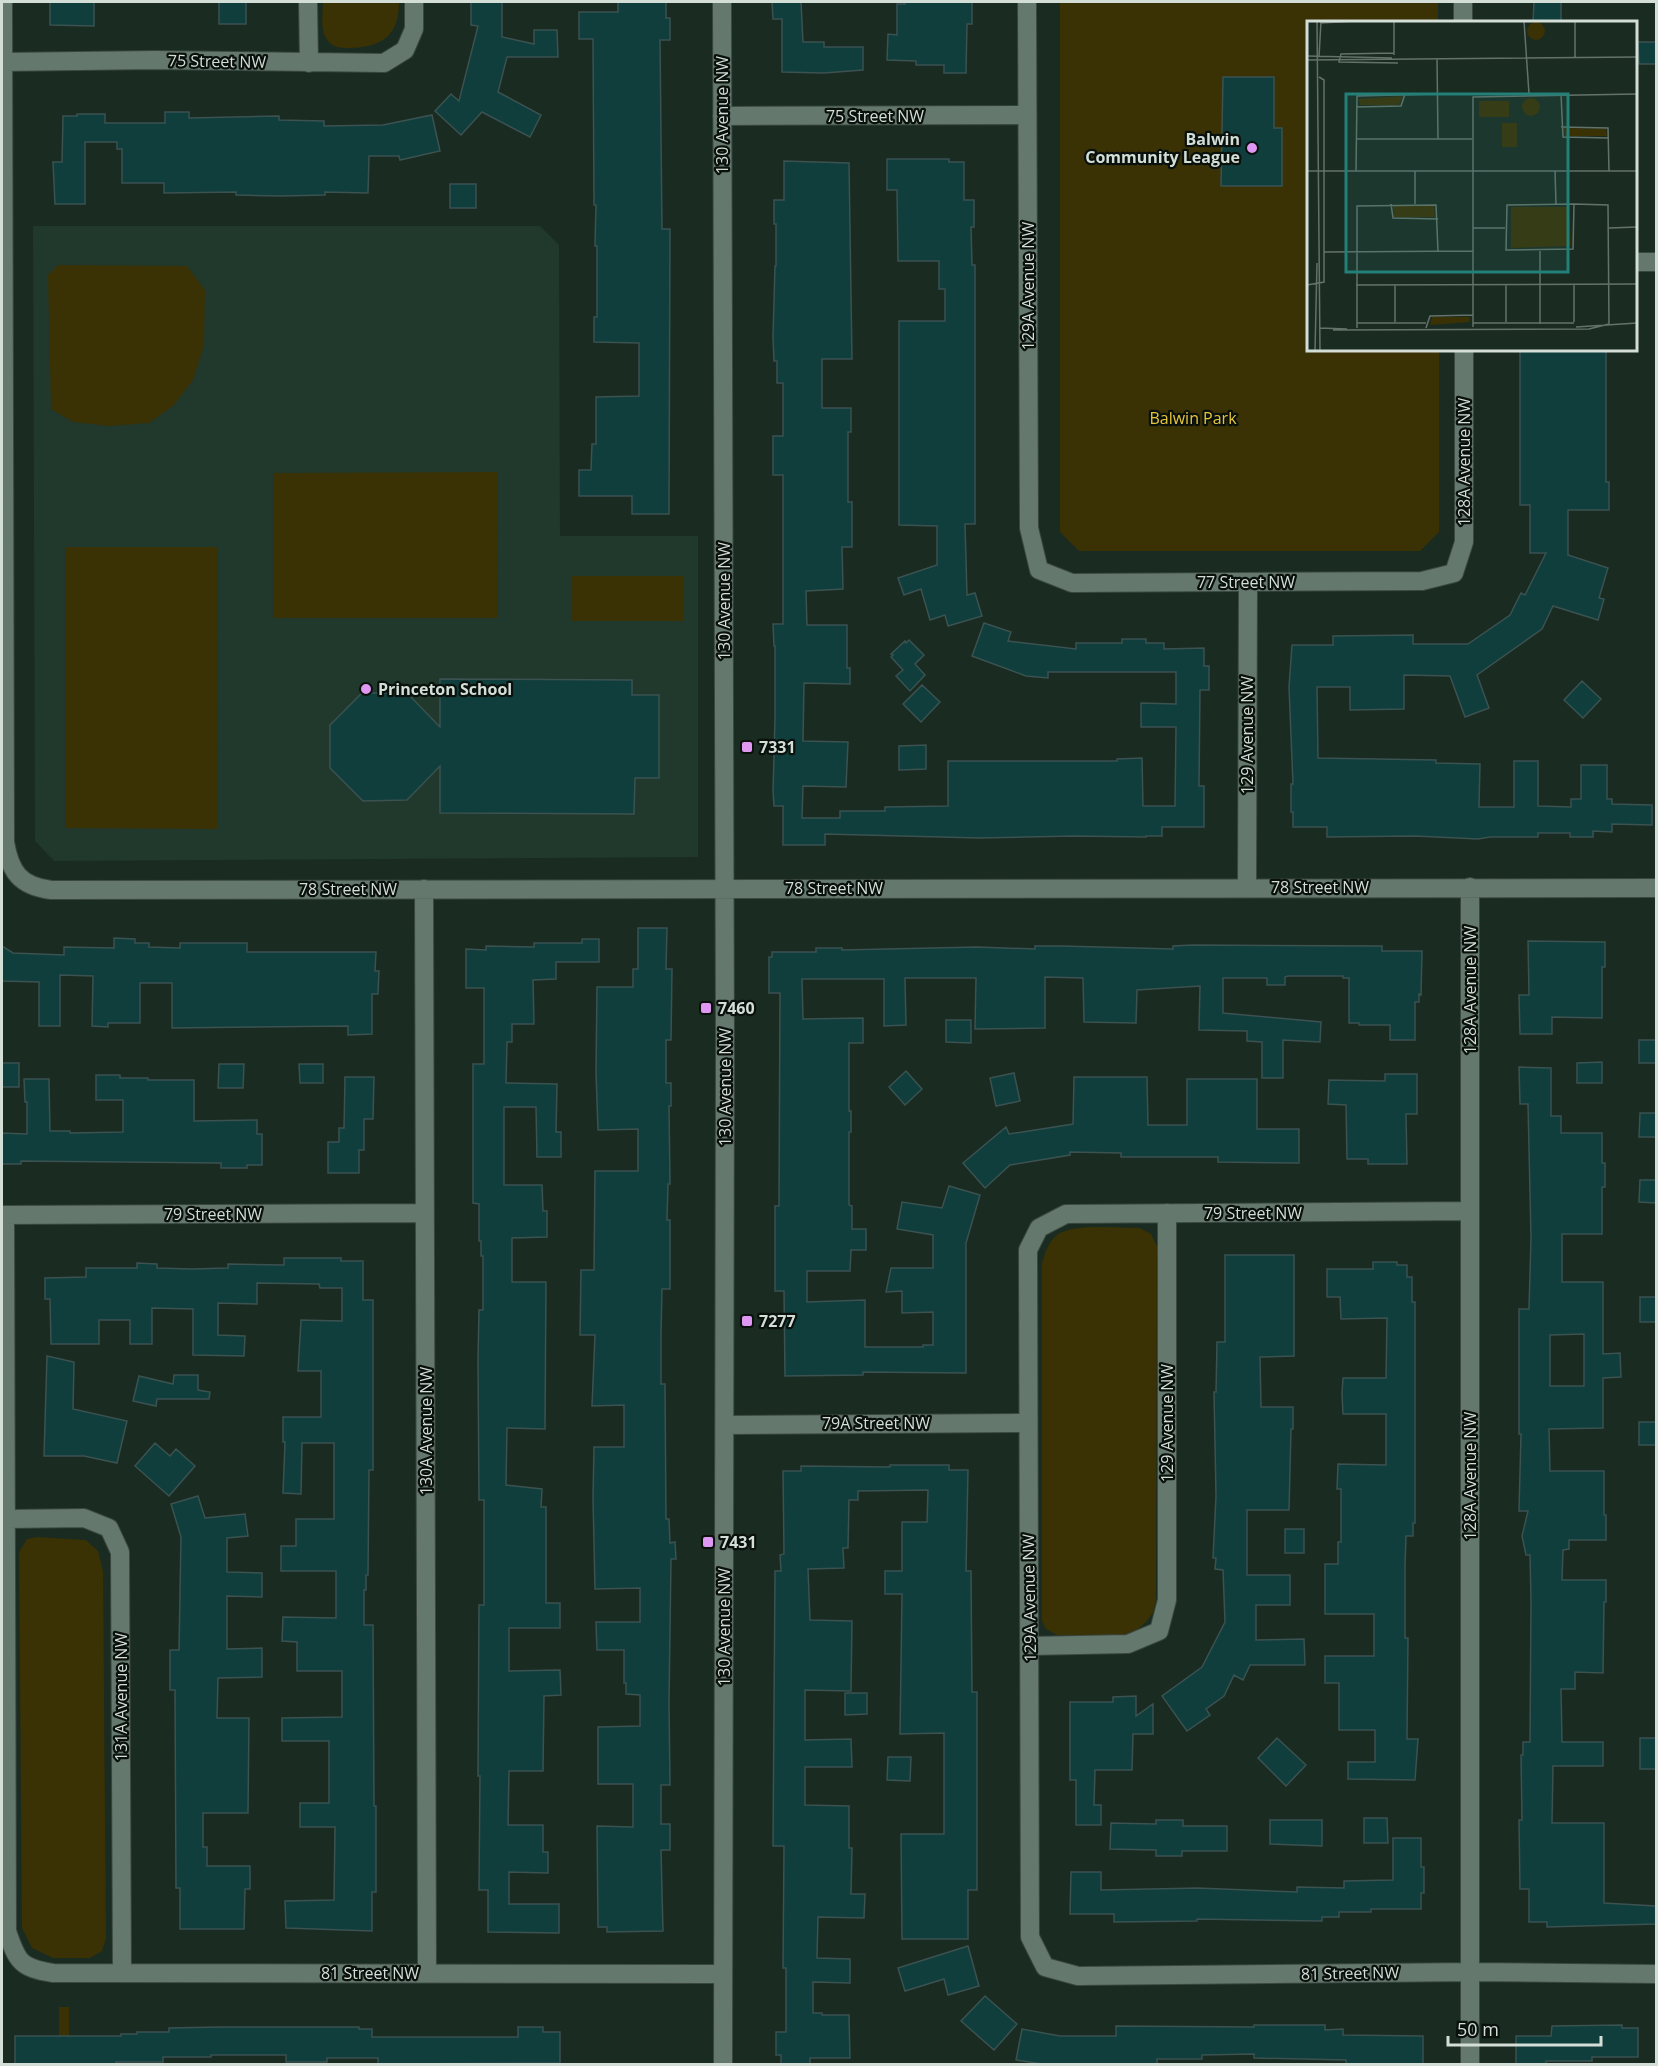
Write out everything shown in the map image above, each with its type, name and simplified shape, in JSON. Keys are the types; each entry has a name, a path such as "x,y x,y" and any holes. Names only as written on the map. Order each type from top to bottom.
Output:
{"street":[{"path":"2,366 3,2"},
{"path":"308,2 309,63"},
{"name":"75 Street NW","path":"3,62 154,60 384,63 405,50 414,29 414,2"},
{"name":"130 Avenue NW","path":"722,2 725,1425 723,2064"},
{"name":"129A Avenue NW","path":"1027,2 1029,528 1039,570"},
{"path":"1463,2 1464,21"},
{"name":"75 Street NW","path":"722,116 1027,115"},
{"path":"1637,262 1656,262"},
{"name":"128A Avenue NW","path":"1454,573 1464,542 1464,351"},
{"name":"78 Street NW","path":"2,366 5,842 8,858 16,875 34,888 51,890 1656,888"},
{"name":"77 Street NW","path":"1039,570 1072,583 1422,581 1454,573"},
{"name":"129 Avenue NW","path":"1247,887 1248,582"},
{"name":"128A Avenue NW","path":"1470,887 1470,2064"},
{"name":"130A Avenue NW","path":"424,889 427,1973"},
{"name":"79 Street NW","path":"1039,1228 1066,1214 1470,1211"},
{"name":"79 Street NW","path":"3,1215 425,1213"},
{"name":"129 Avenue NW","path":"1030,1646 1128,1644 1159,1631 1167,1600 1167,1213"},
{"path":"3,1215 7,1520"},
{"name":"129A Avenue NW","path":"1039,1228 1028,1250 1030,1937 1045,1967"},
{"name":"79A Street NW","path":"725,1425 1027,1423"},
{"name":"131A Avenue NW","path":"7,1520 84,1518 109,1528 120,1552 122,1973"},
{"name":"81 Street NW","path":"7,1520 7,1931 12,1948 21,1963 36,1971 53,1973 722,1974"},
{"name":"81 Street NW","path":"1045,1967 1078,1976 1471,1972 1656,1974"}],"shaded area":[{"name":"Princeton School","path":"33,226 540,226 559,245 560,536 698,536 698,857 54,861 35,841"}],"green space":[{"path":"323,2 399,2 396,23 386,37 371,45 350,48 334,46 326,38 322,25"},
{"name":"Balwin Park","path":"1060,2 1438,2 1438,21 1307,21 1307,351 1439,351 1439,532 1420,551 1079,551 1060,532"},
{"path":"58,265 187,266 205,290 204,345 193,380 173,406 149,423 108,426 73,422 51,409 48,275"},
{"path":"497,472 498,618 273,618 273,473"},
{"path":"66,547 218,547 217,829 65,828"},
{"path":"571,576 683,576 683,621 571,621"},
{"path":"1109,1227 1140,1228 1151,1234 1157,1246 1156,1600 1153,1613 1146,1622 1126,1635 1057,1635 1046,1629 1042,1621 1042,1263 1051,1241 1064,1231"},
{"path":"36,1537 86,1540 98,1551 103,1571 106,1938 102,1951 90,1958 53,1958 32,1948 22,1928 19,1552 27,1539"},
{"path":"59,2007 69,2007 69,2064 59,2064"}],"building":[{"path":"50,2 94,2 94,26 50,25"},
{"path":"219,2 246,2 246,24 219,24"},
{"path":"471,2 502,2 502,37 534,44 534,30 557,30 558,57 507,57 498,92 541,115 530,137 482,112 461,135 435,111 451,94 459,101 478,26 471,25"},
{"path":"618,2 666,2 666,18 670,18 670,40 660,40 662,229 670,229 669,514 632,514 632,496 579,496 579,470 591,470 592,444 596,444 596,397 639,396 639,343 594,342 594,317 597,317 597,246 595,246 596,205 594,205 593,39 579,39 579,12 618,12"},
{"path":"772,2 801,2 803,42 824,42 824,47 863,47 863,70 824,73 782,72 782,19 773,19"},
{"path":"905,2 972,2 972,24 967,24 966,73 944,73 944,65 916,65 916,61 887,60 888,34 897,35 897,4 905,4"},
{"path":"1534,2 1561,2 1561,21 1533,21"},
{"path":"1638,42 1656,42 1656,64 1639,64"},
{"name":"Balwin Community League","path":"1223,77 1274,77 1274,128 1282,128 1282,186 1221,186"},
{"path":"165,112 189,112 189,118 279,116 279,120 324,121 324,126 383,125 432,115 440,151 400,160 399,156 369,156 368,193 236,195 236,192 164,193 164,183 122,183 122,149 117,149 117,142 85,142 85,204 55,204 53,162 62,162 63,116 105,114 105,123 165,123"},
{"path":"887,159 949,159 949,162 964,162 964,200 974,200 974,227 971,227 972,265 975,265 975,524 965,524 967,595 975,593 982,616 948,626 945,615 930,620 921,589 904,595 898,578 937,565 937,526 899,525 899,321 945,321 945,289 939,289 939,261 898,261 897,190 887,190"},
{"path":"784,161 849,163 852,359 822,359 822,408 851,408 851,432 848,432 848,502 852,502 852,547 842,547 843,589 806,591 807,625 847,625 847,668 850,668 850,684 804,683 803,741 848,742 846,787 803,786 802,818 840,818 840,811 885,811 885,807 948,806 948,761 1117,761 1117,759 1142,758 1143,806 1175,806 1176,727 1141,727 1141,703 1176,704 1176,672 1048,672 1048,678 1026,676 972,656 984,623 1011,632 1008,641 1076,649 1076,643 1122,643 1122,639 1146,639 1146,643 1164,643 1164,649 1204,648 1204,666 1209,666 1209,690 1200,690 1199,786 1204,786 1204,827 1162,827 1162,836 1146,837 979,838 825,834 825,845 783,845 783,806 774,806 773,791 775,646 773,624 783,624 783,475 773,475 773,436 783,436 783,383 777,383 777,361 774,361 773,337 776,266 774,200 784,200"},
{"path":"450,184 476,184 476,208 450,208"},
{"path":"1520,351 1606,351 1606,482 1609,482 1609,510 1568,510 1568,555 1608,568 1599,598 1604,599 1598,620 1553,606 1542,629 1477,675 1489,708 1465,717 1450,676 1404,675 1404,709 1350,710 1350,687 1317,687 1318,758 1436,760 1436,763 1480,764 1479,807 1514,807 1514,761 1538,761 1538,806 1571,807 1571,799 1581,799 1581,765 1607,765 1607,799 1612,799 1612,804 1652,805 1652,825 1612,824 1612,832 1593,831 1593,837 1570,837 1570,833 1538,833 1538,837 1478,839 1415,836 1327,837 1327,827 1293,827 1289,687 1292,645 1333,645 1333,636 1413,635 1413,644 1468,644 1510,615 1521,593 1525,595 1546,553 1530,553 1530,505 1520,505"},
{"path":"909,640 924,655 915,664 925,675 910,691 896,676 903,670 891,657 893,655 891,654"},
{"path":"440,679 632,680 632,695 659,695 659,778 635,778 634,814 440,813 440,766 407,800 363,801 330,768 330,725 362,693 407,693 440,727"},
{"path":"1582,681 1601,699 1583,718 1564,700"},
{"path":"922,685 940,702 921,722 903,704"},
{"path":"926,745 926,769 899,770 899,746"},
{"path":"638,928 667,928 666,969 672,969 671,1040 666,1040 666,1083 671,1083 670,1184 668,1184 667,1220 670,1220 670,1289 662,1289 661,1334 661,1384 665,1384 666,1519 669,1519 670,1543 675,1542 676,1559 671,1559 670,1785 661,1785 661,1824 670,1824 670,1850 661,1850 663,1931 607,1932 607,1927 598,1927 597,1826 633,1827 633,1784 598,1784 598,1727 640,1726 640,1695 626,1694 624,1650 597,1650 596,1622 640,1622 640,1588 595,1589 594,1447 624,1447 624,1405 592,1406 595,1335 580,1335 581,1270 594,1270 595,1171 638,1171 638,1129 598,1130 596,1072 597,987 633,987 633,969 638,969"},
{"path":"114,938 135,939 135,943 149,943 149,947 180,948 180,943 247,943 247,952 376,952 375,971 379,971 378,994 372,994 372,1034 348,1035 348,1026 172,1028 172,983 140,983 140,1023 108,1023 108,1027 92,1026 93,976 60,975 60,1026 39,1026 39,982 2,981 2,946 13,953 64,955 64,947 114,948"},
{"path":"582,939 599,939 599,962 556,962 556,979 533,980 534,1024 512,1024 512,1042 507,1042 506,1083 557,1084 556,1132 561,1132 561,1157 537,1157 536,1107 504,1107 504,1185 542,1185 543,1211 547,1211 547,1237 512,1238 512,1282 546,1282 545,1429 507,1428 506,1485 542,1489 541,1507 546,1507 546,1603 560,1603 560,1628 509,1628 509,1671 560,1670 561,1695 544,1696 543,1771 509,1771 508,1825 543,1825 543,1852 548,1852 548,1873 509,1872 509,1904 559,1904 559,1933 488,1932 488,1890 479,1890 480,1776 478,1776 479,1605 484,1605 484,1500 479,1500 478,1360 479,1310 483,1310 483,1256 481,1256 481,1241 479,1241 479,1204 473,1203 473,1064 484,1064 484,988 466,988 466,949 486,950 486,946 534,947 534,943 582,943"},
{"path":"1528,941 1605,942 1605,967 1602,967 1602,1018 1552,1017 1552,1034 1520,1034 1519,995 1529,995"},
{"path":"1035,946 1173,949 1173,946 1382,946 1382,951 1422,951 1421,995 1419,994 1419,1002 1415,1002 1415,1040 1390,1040 1390,1025 1349,1023 1349,978 1343,978 1343,976 1288,976 1285,977 1285,985 1267,985 1267,978 1223,978 1223,1013 1321,1022 1320,1042 1283,1040 1283,1078 1262,1078 1262,1042 1247,1041 1247,1031 1199,1030 1200,986 1137,990 1136,1023 1084,1022 1083,978 1045,977 1045,1028 975,1029 976,978 905,978 906,1025 884,1026 884,979 802,979 803,1019 863,1018 863,1043 849,1043 851,1132 849,1132 849,1205 852,1206 852,1229 866,1229 866,1250 851,1250 850,1271 807,1271 807,1302 865,1300 865,1347 933,1345 933,1312 902,1313 902,1291 886,1292 891,1268 933,1268 933,1235 897,1229 902,1202 942,1208 949,1186 980,1195 966,1243 966,1373 863,1372 863,1375 785,1376 784,1291 775,1291 775,1206 779,1206 780,993 769,993 769,957 772,957 772,952 816,952 816,948 842,948 842,950 977,947 1035,949"},
{"path":"946,1020 971,1020 971,1043 946,1042"},
{"path":"1639,1040 1656,1040 1656,1063 1639,1063"},
{"path":"1602,1062 1602,1083 1577,1083 1577,1063"},
{"path":"2,1063 19,1063 19,1087 2,1087"},
{"path":"219,1064 244,1064 243,1088 218,1088"},
{"path":"299,1064 323,1064 323,1083 300,1083"},
{"path":"1519,1067 1551,1068 1551,1116 1561,1116 1561,1133 1602,1133 1605,1187 1602,1187 1602,1234 1562,1234 1562,1282 1603,1282 1603,1354 1620,1353 1621,1377 1603,1378 1603,1428 1549,1429 1550,1471 1604,1471 1604,1515 1606,1515 1606,1540 1569,1540 1569,1549 1563,1550 1562,1580 1606,1580 1603,1673 1575,1672 1575,1689 1561,1689 1562,1742 1603,1742 1603,1766 1553,1766 1552,1823 1604,1823 1604,1903 1656,1906 1656,1924 1547,1927 1547,1922 1529,1922 1529,1889 1520,1889 1521,1755 1523,1755 1523,1742 1530,1742 1531,1601 1530,1555 1526,1555 1522,1536 1528,1511 1519,1511 1521,1434 1519,1434 1519,1309 1529,1309 1531,1238 1528,1104 1520,1104","holes":["1584,1334 1584,1386 1550,1386 1550,1335"]},
{"path":"906,1071 922,1089 905,1105 889,1087"},
{"path":"1014,1073 1020,1101 996,1106 990,1078"},
{"path":"1385,1074 1417,1074 1417,1114 1406,1114 1407,1164 1368,1164 1368,1159 1347,1159 1346,1105 1328,1104 1329,1080 1385,1081"},
{"path":"96,1075 120,1075 120,1078 148,1078 148,1080 194,1080 194,1121 257,1120 257,1134 262,1134 262,1165 247,1165 247,1168 221,1168 221,1163 21,1161 21,1164 2,1164 2,1133 27,1134 24,1079 49,1079 50,1131 123,1132 123,1100 96,1100"},
{"path":"345,1077 374,1077 373,1119 364,1119 364,1150 359,1150 359,1173 328,1173 328,1142 339,1142 339,1128 344,1128"},
{"path":"1074,1077 1147,1077 1148,1125 1187,1125 1187,1079 1257,1079 1257,1129 1299,1129 1299,1163 1218,1162 1218,1157 1121,1157 1121,1153 1070,1152 1070,1155 1010,1165 985,1188 963,1163 1006,1127 1009,1134 1073,1124"},
{"path":"1640,1113 1656,1113 1656,1137 1639,1137"},
{"path":"1640,1180 1656,1180 1656,1203 1639,1202"},
{"path":"1225,1255 1294,1255 1294,1356 1260,1357 1261,1407 1293,1407 1289,1510 1247,1510 1247,1575 1290,1575 1290,1605 1256,1605 1256,1640 1304,1639 1305,1665 1250,1665 1243,1680 1234,1675 1224,1696 1206,1709 1210,1715 1187,1731 1162,1696 1202,1667 1225,1622 1223,1570 1215,1569 1216,1558 1213,1558 1216,1496 1214,1392 1216,1392 1217,1342 1225,1342"},
{"path":"284,1258 341,1258 341,1261 363,1261 363,1300 373,1300 373,1470 369,1470 368,1575 366,1575 366,1590 364,1590 364,1625 373,1625 376,1892 372,1892 372,1931 286,1928 285,1901 334,1900 335,1827 300,1827 300,1803 329,1803 329,1741 282,1741 282,1718 342,1717 342,1671 297,1671 297,1642 282,1641 283,1617 336,1618 336,1571 281,1571 281,1546 296,1546 296,1519 334,1519 334,1443 302,1443 301,1494 283,1493 285,1442 283,1442 283,1417 321,1417 321,1371 298,1371 301,1320 342,1321 342,1288 320,1288 319,1284 257,1283 257,1304 218,1303 218,1335 245,1336 244,1356 193,1355 193,1309 152,1308 152,1344 130,1344 130,1320 99,1320 99,1344 51,1344 50,1299 45,1299 45,1278 86,1277 86,1268 137,1268 137,1263 157,1264 157,1268 228,1268 228,1264 284,1265"},
{"path":"1373,1262 1397,1262 1397,1265 1407,1265 1407,1277 1412,1277 1412,1302 1415,1302 1415,1523 1413,1523 1413,1536 1406,1536 1405,1638 1408,1638 1407,1739 1418,1739 1415,1780 1348,1779 1348,1762 1375,1762 1375,1730 1339,1730 1339,1683 1325,1683 1325,1656 1374,1656 1374,1614 1325,1614 1325,1564 1338,1564 1338,1542 1341,1542 1341,1489 1337,1489 1338,1464 1386,1465 1386,1414 1343,1414 1343,1378 1386,1378 1387,1318 1341,1319 1340,1297 1327,1297 1327,1269 1373,1269"},
{"path":"1640,1297 1656,1297 1656,1322 1640,1322"},
{"path":"47,1356 74,1362 73,1409 127,1421 117,1463 84,1456 44,1456"},
{"path":"174,1375 198,1375 198,1390 210,1392 209,1399 157,1399 156,1406 133,1401 139,1376 173,1384"},
{"path":"1639,1422 1656,1422 1656,1445 1639,1445"},
{"path":"155,1443 170,1456 176,1449 195,1466 169,1496 135,1466"},
{"path":"890,1465 949,1465 949,1470 968,1470 966,1571 971,1571 972,1692 977,1692 977,1890 968,1890 968,1939 902,1939 901,1834 944,1834 944,1733 900,1734 902,1594 885,1594 885,1571 902,1571 902,1522 927,1522 928,1490 858,1491 858,1500 849,1500 848,1548 843,1548 844,1568 808,1569 810,1620 852,1621 851,1691 805,1690 805,1740 851,1739 852,1767 805,1767 805,1805 849,1806 849,1848 852,1848 851,1894 865,1894 864,1918 818,1917 817,1958 850,1959 850,1983 813,1982 813,2013 849,2015 850,2058 810,2058 810,2064 781,2064 781,2055 776,2055 776,2032 786,2032 786,1968 783,1968 784,1846 773,1846 775,1571 781,1571 780,1555 784,1554 783,1471 801,1471 801,1466 890,1467"},
{"path":"198,1496 205,1518 245,1514 248,1536 227,1538 227,1572 262,1573 262,1597 227,1596 227,1649 262,1648 262,1677 218,1678 217,1718 249,1718 248,1813 203,1813 203,1847 207,1847 207,1866 250,1866 250,1889 245,1889 244,1929 180,1929 180,1888 176,1888 175,1690 170,1690 170,1650 179,1650 181,1537 171,1504"},
{"path":"1285,1529 1304,1529 1304,1553 1285,1553"},
{"path":"845,1693 867,1693 867,1714 845,1715"},
{"path":"1136,1696 1136,1716 1153,1704 1153,1734 1133,1734 1132,1770 1095,1770 1094,1805 1101,1805 1101,1825 1076,1825 1076,1780 1070,1780 1070,1702 1113,1702 1113,1697"},
{"path":"1277,1738 1306,1765 1286,1786 1258,1758"},
{"path":"1640,1738 1656,1738 1656,1769 1640,1769"},
{"path":"888,1757 911,1757 910,1781 887,1780"},
{"path":"1364,1818 1387,1818 1388,1843 1364,1843"},
{"path":"1156,1820 1183,1820 1183,1826 1227,1826 1227,1851 1182,1851 1182,1856 1156,1856 1156,1850 1110,1849 1111,1823 1156,1824"},
{"path":"1270,1820 1322,1820 1322,1846 1270,1844"},
{"path":"1393,1838 1421,1838 1424,1893 1421,1893 1421,1909 1371,1909 1371,1912 1339,1912 1339,1917 1322,1917 1322,1921 1197,1919 1197,1921 1114,1922 1114,1914 1070,1914 1071,1872 1101,1872 1101,1890 1198,1888 1297,1892 1297,1887 1344,1888 1344,1881 1393,1880"},
{"path":"968,1946 979,1986 948,1995 944,1979 905,1991 898,1968"},
{"path":"985,1996 1017,2024 994,2050 961,2021"},
{"path":"1254,2025 1325,2025 1325,2030 1343,2029 1343,2035 1423,2036 1423,2064 1346,2064 1346,2060 1254,2058 1254,2054 1202,2055 1202,2059 1157,2059 1157,2064 1042,2064 1016,2060 1022,2029 1060,2036 1116,2036 1116,2026 1254,2027"},
{"path":"1622,2025 1622,2028 1638,2028 1638,2057 1592,2057 1592,2061 1546,2061 1546,2064 1516,2064 1516,2036 1551,2036 1552,2026"},
{"path":"359,2027 359,2029 372,2029 372,2037 518,2037 518,2027 543,2027 543,2032 560,2032 560,2063 378,2064 378,2058 327,2058 327,2062 286,2062 286,2055 211,2055 211,2057 163,2057 163,2062 15,2064 15,2036 121,2036 121,2034 137,2034 137,2032 169,2032 169,2028"}],"place":[{"name":"Balwin Community League","path":"1252,148"},
{"name":"Princeton School","path":"366,689"},
{"name":"7331","path":"747,747"},
{"name":"7460","path":"706,1008"},
{"name":"7277","path":"747,1321"},
{"name":"7431","path":"708,1542"}]}
